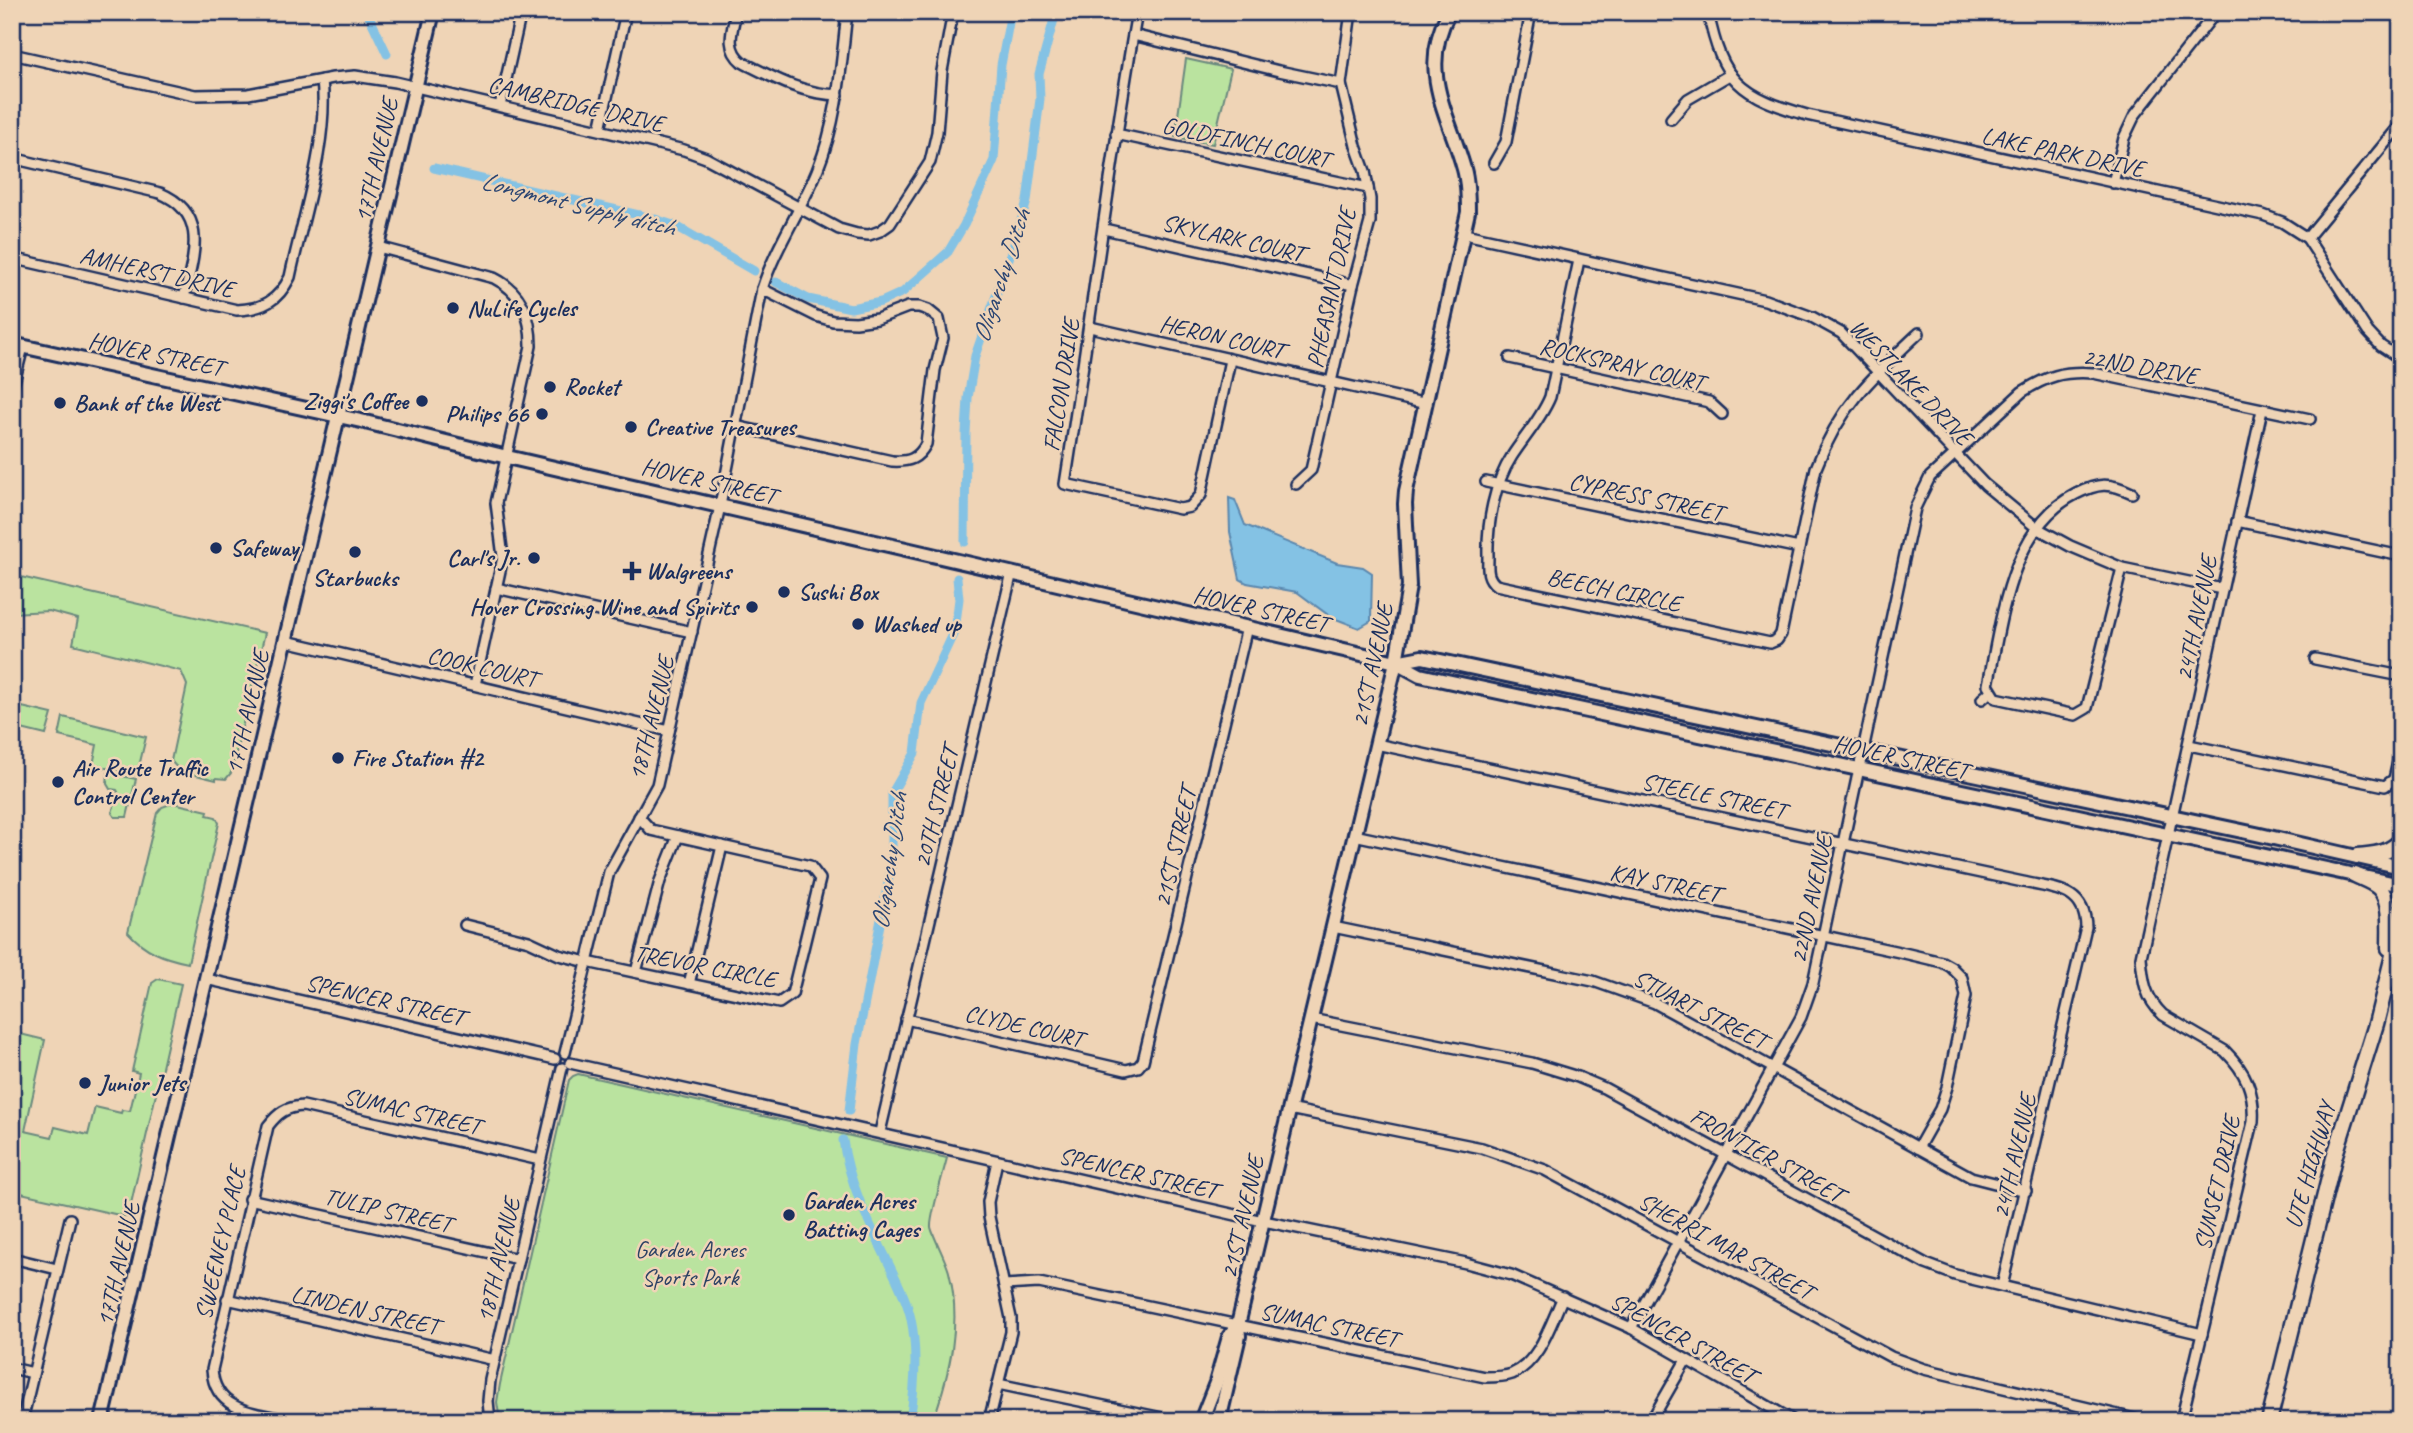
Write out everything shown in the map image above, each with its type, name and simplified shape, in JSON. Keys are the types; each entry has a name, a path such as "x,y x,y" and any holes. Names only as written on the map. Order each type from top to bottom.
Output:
{"main road":[{"name":"17TH AVENUE","path":"102,1421 433,12"},
{"name":"21ST AVENUE","path":"1217,1421 1396,662 1409,586 1405,504 1468,212 1464,168 1438,92 1438,44 1449,12"},
{"name":"HOVER STREET","path":"18,346 338,416 1013,572 1396,662 1420,675 2401,885"},
{"name":"HOVER STREET","path":"1396,662 1422,657 2174,816 2401,867"},
{"path":"2358,856 2384,852 2401,840"},
{"path":"2355,875 2374,884 2384,894 2389,926 2389,969"},
{"name":"UTE HIGHWAY","path":"2269,1421 2331,1169 2376,1024 2401,923"},
{"name":"21ST AVENUE","path":"1201,1421 1216,1384 1229,1337 1238,1325"}],"street":[{"path":"499,106 521,12"},
{"path":"600,129 626,12"},
{"path":"736,12 731,46 742,62 800,90 819,95 838,95"},
{"name":"18TH AVENUE","path":"565,1053 609,872 657,785 720,506 762,289 768,269 817,172 831,131 838,95 847,12"},
{"name":"CAMBRIDGE DRIVE","path":"12,54 195,95 248,94 355,76 415,86 684,150 706,158 839,229 869,235 890,224 930,162 937,132 942,71 953,12"},
{"name":"FALCON DRIVE","path":"1137,12 1116,134 1090,327 1065,484 1180,509 1196,503 1201,495 1230,359"},
{"name":"PHEASANT DRIVE","path":"1296,484 1311,470 1370,222 1368,188 1341,84 1351,12"},
{"path":"1494,163 1506,142 1531,12"},
{"name":"LAKE PARK DRIVE","path":"1708,12 1713,37 1731,74 1745,91 1761,100 2113,183 2263,215 2282,222 2307,238 2368,332 2381,346 2401,359"},
{"path":"2113,183 2124,138 2135,116 2216,12"},
{"path":"1133,36 1341,84"},
{"path":"1671,119 1688,99 1731,74"},
{"name":"AMHERST DRIVE","path":"12,258 237,310 253,310 271,303 285,288 290,277 322,133 325,103 322,80"},
{"path":"2307,238 2401,124"},
{"name":"GOLDFINCH COURT","path":"1116,134 1368,188"},
{"path":"12,158 160,193 181,205 189,216 195,244 184,298"},
{"name":"SKYLARK COURT","path":"1104,229 1353,285"},
{"name":"WESTLAKE DRIVE","path":"1465,234 1789,307 1812,317 1841,333 1985,485 2037,528 2070,546 2122,568 2222,589"},
{"path":"378,247 505,283 521,301 531,328 531,346 496,503 503,556 474,685"},
{"name":"BEECH CIRCLE","path":"1579,260 1557,368 1545,411 1511,458 1499,483 1491,514 1488,576 1496,585 1770,643 1777,640 1781,634 1816,468 1826,443 1846,408 1878,371 1919,333"},
{"path":"735,426 892,461 913,459 921,453 926,444 935,370 943,338 939,319 928,310 908,307 877,319 833,321 816,316 762,289"},
{"name":"HERON COURT","path":"1090,327 1427,404"},
{"path":"12,390 18,346"},
{"name":"ROCKSPRAY COURT","path":"1510,358 1709,402 1722,414"},
{"name":"22ND DRIVE","path":"1953,453 2022,392 2038,382 2071,372 2093,373 2310,419"},
{"name":"24TH AVENUE","path":"2170,836 2262,410"},
{"name":"22ND AVENUE","path":"1631,1328 1801,1017 1813,983 1915,508 1930,477 1953,453"},
{"name":"CYPRESS STREET","path":"1486,482 1799,548"},
{"path":"2122,568 2084,717 2001,700 1990,692 1988,685 2009,587 2037,528 2068,498 2088,488 2107,484 2132,493"},
{"path":"2237,521 2401,556"},
{"name":"20TH STREET","path":"880,1132 1013,572"},
{"path":"496,587 692,632"},
{"name":"21ST STREET","path":"1132,1070 1138,1068 1143,1061 1247,627"},
{"name":"COOK COURT","path":"286,641 669,731"},
{"path":"2315,659 2401,676"},
{"path":"1982,699 1990,692"},
{"name":"STEELE STREET","path":"1376,744 2068,893 2085,905"},
{"path":"2189,745 2385,786 2394,779 2401,750"},
{"name":"TREVOR CIRCLE","path":"465,925 529,941 559,955 689,984 779,1003 792,995 820,879 810,866 651,830 639,817"},
{"name":"KAY STREET","path":"1354,835 1942,962 1966,976 1966,1003 1940,1109 1918,1148"},
{"path":"636,972 660,881 678,836"},
{"name":"SUNSET DRIVE","path":"2170,836 2141,957 2147,995 2164,1016 2225,1051 2232,1058 2246,1075 2254,1105 2252,1127 2181,1421"},
{"path":"689,984 722,846"},
{"name":"24TH AVENUE","path":"2002,1286 2086,927 2085,905"},
{"name":"STUART STREET","path":"1333,928 1593,981 1625,991 1655,1003 1971,1177 2026,1191"},
{"name":"SPENCER STREET","path":"206,979 555,1059"},
{"name":"CLYDE COURT","path":"906,1019 1132,1070"},
{"name":"FRONTIER STREET","path":"1311,1019 1550,1068 1604,1088 1926,1264 1955,1275 2202,1334"},
{"path":"560,1053 565,1053 569,1056 566,1065 556,1064 555,1059 560,1053"},
{"name":"18TH AVENUE","path":"490,1421 488,1401 495,1360 540,1160 566,1065"},
{"name":"SPENCER STREET","path":"566,1065 854,1126 997,1161 1511,1275 1631,1328 1772,1414 1794,1421"},
{"name":"SUMAC STREET","path":"276,1115 303,1106 540,1160"},
{"name":"SHERRI MAR STREET","path":"1289,1109 1510,1156 1545,1170 1891,1357 1924,1369 2143,1421"},
{"name":"SWEENEY PLACE","path":"276,1115 268,1126 249,1199 212,1370 212,1382 223,1400 234,1406 293,1421"},
{"path":"989,1421 1011,1332 1011,1318 989,1217 988,1202 997,1161"},
{"name":"TULIP STREET","path":"249,1199 518,1259"},
{"path":"22,1421 70,1219"},
{"path":"12,1258 57,1269"},
{"name":"SUMAC STREET","path":"1004,1285 1039,1283 1473,1376 1502,1377 1524,1367 1533,1357 1563,1297"},
{"name":"LINDEN STREET","path":"227,1299 495,1360"},
{"path":"1651,1421 1686,1360"},
{"path":"12,1368 33,1373"},
{"path":"998,1384 1177,1421"},
{"path":"1216,1384 1217,1421"},
{"path":"1111,1421 1113,1408"}],"green space":[{"path":"1186,59 1231,69 1213,144 1175,137"},
{"path":"12,575 265,633 231,773 226,779 216,780 180,771 171,761 187,685 181,671 73,644 78,619 49,611 12,613"},
{"path":"22,707 52,714 46,735 13,727 17,711"},
{"path":"63,717 146,737 137,775 93,765 97,745 59,736"},
{"path":"108,773 136,779 127,817 115,817 112,813 118,792 110,789 107,784"},
{"path":"173,803 208,811 207,815 216,817 219,823 188,963 155,953 128,932 157,813 162,807"},
{"path":"158,979 181,984 128,1217 12,1191 12,1032 45,1040 25,1131 52,1137 55,1127 88,1135 95,1107 121,1113 122,1110 130,1111 139,1073 132,1071 152,983"},
{"name":"Garden Acres Sports Park","path":"578,1074 947,1158 931,1227 949,1272 953,1291 954,1329 945,1384 933,1421 500,1421 497,1402 500,1384 569,1080"}],"water":[{"path":"1229,498 1235,500 1245,525 1337,563 1363,567 1372,573 1371,621 1359,628 1331,617 1297,592 1247,583 1240,579 1230,532"}],"waterway":[{"name":"Longmont Supply ditch","path":"367,12 387,54"},
{"name":"Longmont Supply ditch","path":"776,282 808,299 851,308 881,302 903,292 948,252 964,225 994,160 1001,65 1011,12"},
{"name":"Oligarchy Ditch","path":"965,542 966,433 975,356 1027,201 1040,99 1039,74 1056,12"},
{"name":"Longmont Supply ditch","path":"434,168 652,218 676,226 754,271"},
{"name":"Oligarchy Ditch","path":"849,1111 857,1044 892,862 892,793 915,753 921,703 955,630 959,599 957,578"},
{"name":"Oligarchy Ditch","path":"843,1140 849,1171 860,1202 901,1289 911,1319 915,1370 910,1421"}],"place":[{"name":"NuLife Cycles","path":"453,308"},
{"name":"Rocket","path":"550,387"},
{"name":"Ziggi's Coffee","path":"422,401"},
{"name":"Bank of the West","path":"60,403"},
{"name":"Philips 66","path":"542,414"},
{"name":"Creative Treasures","path":"631,427"},
{"name":"Safeway","path":"216,548"},
{"name":"Starbucks","path":"355,552"},
{"name":"Carl's Jr.","path":"534,558"},
{"name":"Walgreens","path":"632,571"},
{"name":"Sushi Box","path":"784,592"},
{"name":"Hover Crossing Wine and Spirits","path":"752,607"},
{"name":"Washed up","path":"858,624"},
{"name":"Fire Station #2","path":"338,758"},
{"name":"Air Route Traffic Control Center","path":"58,782"},
{"name":"Junior Jets","path":"85,1083"},
{"name":"Garden Acres Batting Cages","path":"789,1215"}]}
